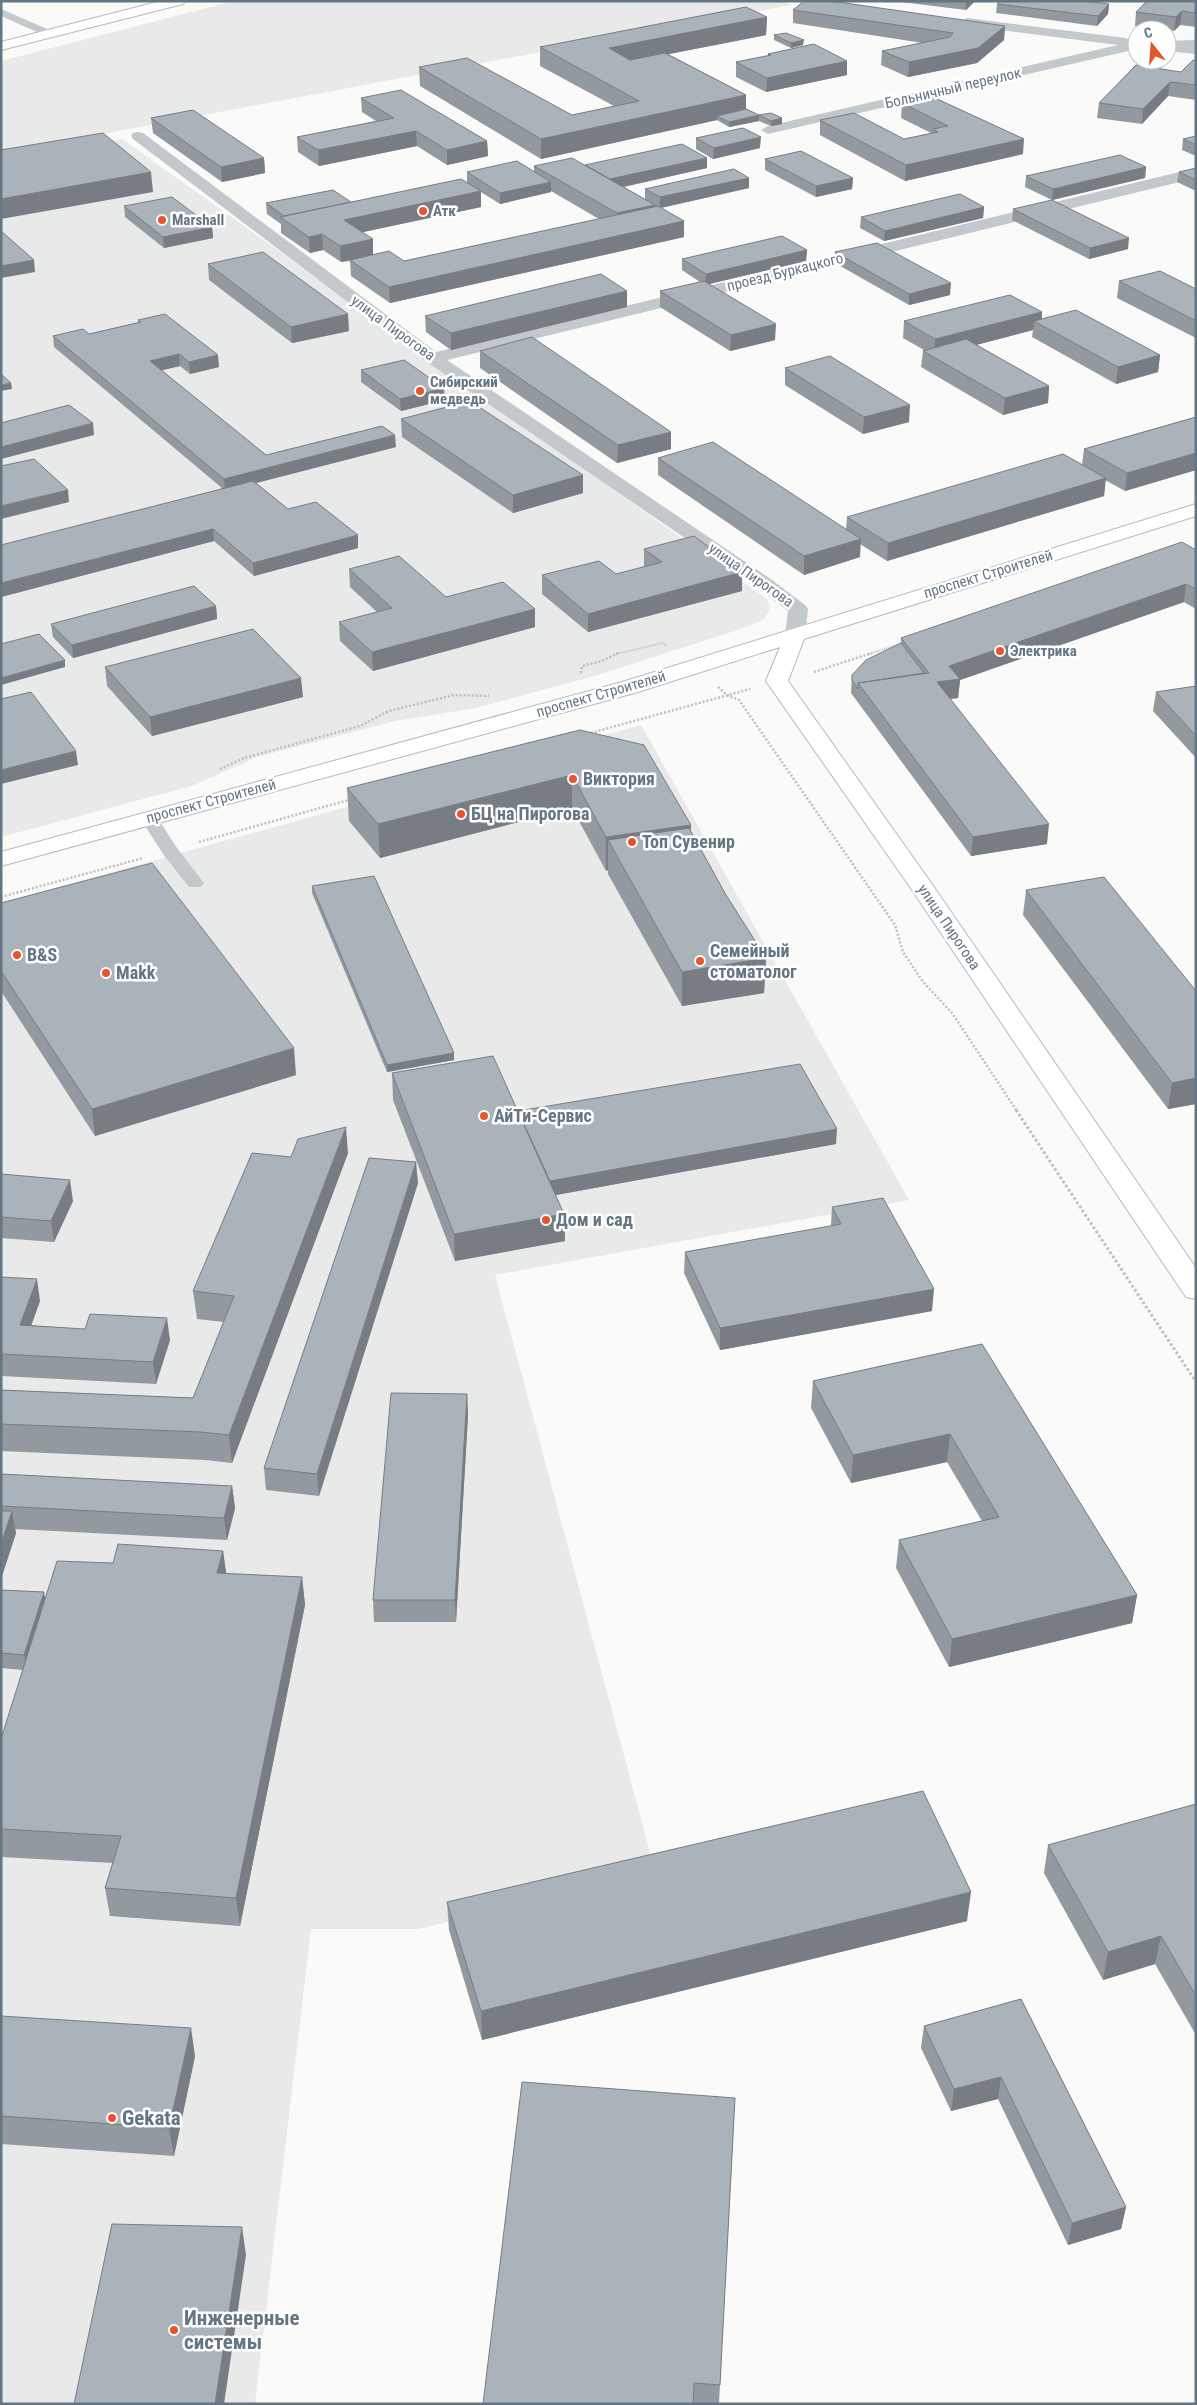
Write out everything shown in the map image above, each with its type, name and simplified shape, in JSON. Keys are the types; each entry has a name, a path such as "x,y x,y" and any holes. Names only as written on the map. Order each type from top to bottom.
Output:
{"street":[{"path":"1,46 178,1"},
{"path":"956,20 1127,43"},
{"name":"Больничный переулок","path":"768,130 1127,46"},
{"path":"1177,47 1196,50"},
{"name":"улица Пирогова","path":"138,136 433,358 798,609 795,635 777,681 916,877 1196,1290"},
{"name":"проезд Буркацкого","path":"433,358 1196,173"},
{"name":"проспект Строителей","path":"1,859 630,687 1196,510"}],"lane":[{"path":"1,12 50,34"},
{"path":"1177,45 1196,42"},
{"path":"149,818 169,850 196,883"}],"path":[{"path":"583,735 777,681 905,642"},
{"path":"602,661 620,652 663,643 695,666 727,695 739,700 895,925 903,952 923,982 952,1014 1196,1382"},
{"path":"1,898 352,799"}],"shaded area":[{"path":"234,1 781,1 792,5 1,153 1,61"},
{"path":"122,139 767,599 770,609 764,619 741,629 591,677 476,708 395,721 257,757 192,786 1,837 1,161"},
{"path":"641,725 909,1200 495,1275 655,1871 419,1929 311,1929 255,2404 1,2404 1,903"}],"building":[{"path":"804,1 831,1 1005,26 978,48 909,62 882,51 950,37 953,33 793,10"},
{"path":"1000,1 1083,1 1109,4 1098,16 997,4"},
{"path":"1147,1 1196,1 1196,13 1182,11 1176,17 1136,12"},
{"path":"746,7 767,17 609,48 630,60 665,53 746,95 541,139 419,67 467,58 572,115 639,101 540,47"},
{"path":"786,33 804,40 791,43 774,35"},
{"path":"814,44 847,61 767,78 736,62 771,55 768,54"},
{"path":"1193,60 1196,60 1196,85 1170,82 1143,109 1099,103 1131,70 1181,72"},
{"path":"401,90 487,141 447,150 416,131 318,150 297,137 394,118 361,98"},
{"path":"933,97 1024,139 906,165 820,120 854,113 904,139 938,132 933,129 948,126 902,103"},
{"path":"746,109 759,115 729,122 717,116"},
{"path":"193,110 264,158 221,167 151,118"},
{"path":"771,113 782,118 771,121 759,115"},
{"path":"743,128 761,137 714,148 696,138"},
{"path":"103,133 151,172 1,199 1,150"},
{"path":"1196,136 1196,145 1183,139"},
{"path":"682,144 707,158 610,179 585,165"},
{"path":"801,151 853,178 816,186 765,159"},
{"path":"1120,155 1146,167 1053,189 1026,176"},
{"path":"572,158 655,205 617,213 534,166"},
{"path":"517,161 551,182 500,193 467,172"},
{"path":"1196,168 1196,180 1179,172"},
{"path":"734,169 749,178 660,197 645,189"},
{"path":"461,179 481,191 344,220 373,239 340,246 322,234 309,237 280,217"},
{"path":"333,190 351,202 284,216 266,203"},
{"path":"960,194 984,207 885,231 861,217"},
{"path":"172,197 212,227 163,237 124,206"},
{"path":"1052,200 1129,238 1090,248 1013,209"},
{"path":"658,206 684,221 389,287 350,260 389,251 404,261"},
{"path":"1,231 34,260 1,266"},
{"path":"782,236 807,250 706,274 682,259"},
{"path":"877,243 951,283 909,294 835,252"},
{"path":"263,252 348,314 291,327 208,264"},
{"path":"1160,271 1196,289 1196,321 1119,281"},
{"path":"601,274 627,291 451,333 425,316"},
{"path":"704,281 776,324 731,335 660,291"},
{"path":"1010,295 1042,312 935,339 904,321"},
{"path":"1076,310 1160,355 1118,367 1034,321"},
{"path":"165,314 218,355 189,362 179,354 150,361 266,455 382,426 395,435 224,479 53,336 83,329 89,334 141,322 138,320"},
{"path":"532,337 671,432 618,445 480,351"},
{"path":"966,339 1049,386 1005,398 923,351"},
{"path":"830,356 910,405 864,417 785,368"},
{"path":"404,360 444,388 400,399 361,370"},
{"path":"1,374 11,383 1,385"},
{"path":"470,401 583,475 513,495 401,419"},
{"path":"69,405 93,423 1,447 1,423"},
{"path":"1196,417 1196,453 1127,473 1084,449"},
{"path":"713,442 861,539 804,556 658,458"},
{"path":"1063,454 1106,478 888,543 847,517"},
{"path":"34,459 68,490 1,506 1,466"},
{"path":"253,481 288,509 316,502 358,535 253,563 213,529 1,583 1,545"},
{"path":"694,536 742,572 588,614 542,575 599,561 616,574 662,562 644,549"},
{"path":"1182,542 1196,550 1196,589 1186,584 949,666 960,679 937,682 1049,824 973,837 858,683 929,673 901,638"},
{"path":"399,556 446,597 503,582 535,609 372,652 339,622 392,608 349,569"},
{"path":"194,586 216,606 72,645 51,624"},
{"path":"253,629 301,678 150,717 105,667"},
{"path":"39,634 65,660 1,678 1,644"},
{"path":"901,643 924,673 858,683 858,689 852,680 852,675 866,660"},
{"path":"1196,686 1196,736 1156,692"},
{"path":"31,692 76,751 1,770 1,699"},
{"path":"580,730 644,745 691,825 606,837 572,775 378,824 347,788"},
{"path":"689,828 726,895 766,958 682,972 608,840"},
{"path":"152,863 294,1048 92,1109 1,971 1,903"},
{"path":"374,876 454,1053 387,1065 312,886"},
{"path":"1104,877 1196,991 1196,1078 1172,1083 1026,890"},
{"path":"493,1056 564,1214 454,1234 392,1073"},
{"path":"800,1064 837,1129 550,1181 518,1111"},
{"path":"346,1127 229,1435 201,1432 1,1424 1,1390 193,1398 234,1296 193,1291 252,1153 291,1157 298,1139"},
{"path":"369,1158 416,1162 317,1474 264,1468"},
{"path":"1,1174 70,1180 51,1221 1,1217"},
{"path":"883,1198 934,1289 720,1328 685,1252 841,1224 832,1207"},
{"path":"1,1277 37,1279 20,1325 85,1329 90,1314 167,1318 153,1362 1,1354"},
{"path":"982,1344 1137,1595 952,1639 899,1540 999,1517 950,1434 853,1455 813,1381"},
{"path":"391,1393 467,1394 455,1600 373,1600"},
{"path":"1,1474 232,1486 224,1518 1,1506"},
{"path":"1,1511 12,1511 1,1544"},
{"path":"118,1544 223,1551 217,1573 302,1577 236,1898 105,1888 121,1836 1,1829 1,1739 57,1561 113,1563"},
{"path":"1,1590 44,1592 24,1655 1,1653"},
{"path":"923,1791 971,1892 481,2011 447,1902"},
{"path":"1196,1804 1196,1996 1161,1936 1108,1952 1048,1845"},
{"path":"1021,1999 1126,2207 1072,2223 1001,2077 954,2089 924,2026"},
{"path":"1,2016 191,2028 169,2128 1,2116"},
{"path":"522,2082 735,2098 720,2385 694,2383 693,2404 483,2404"},
{"path":"112,2224 242,2227 215,2404 74,2404"}],"place":[{"name":"Атк","path":"423,211"},
{"name":"Marshall","path":"162,220"},
{"name":"Сибирский медведь","path":"420,391"},
{"name":"Электрика","path":"1000,651"},
{"name":"Виктория","path":"573,779"},
{"name":"БЦ на Пирогова","path":"461,814"},
{"name":"Топ Сувенир","path":"632,842"},
{"name":"B&S","path":"17,955"},
{"name":"Семейный стоматолог","path":"700,961"},
{"name":"Makk","path":"106,973"},
{"name":"АйТи-Сервис","path":"484,1116"},
{"name":"Дом и сад","path":"546,1220"},
{"name":"Gekata","path":"112,2118"},
{"name":"Инженерные системы","path":"174,2330"}]}
